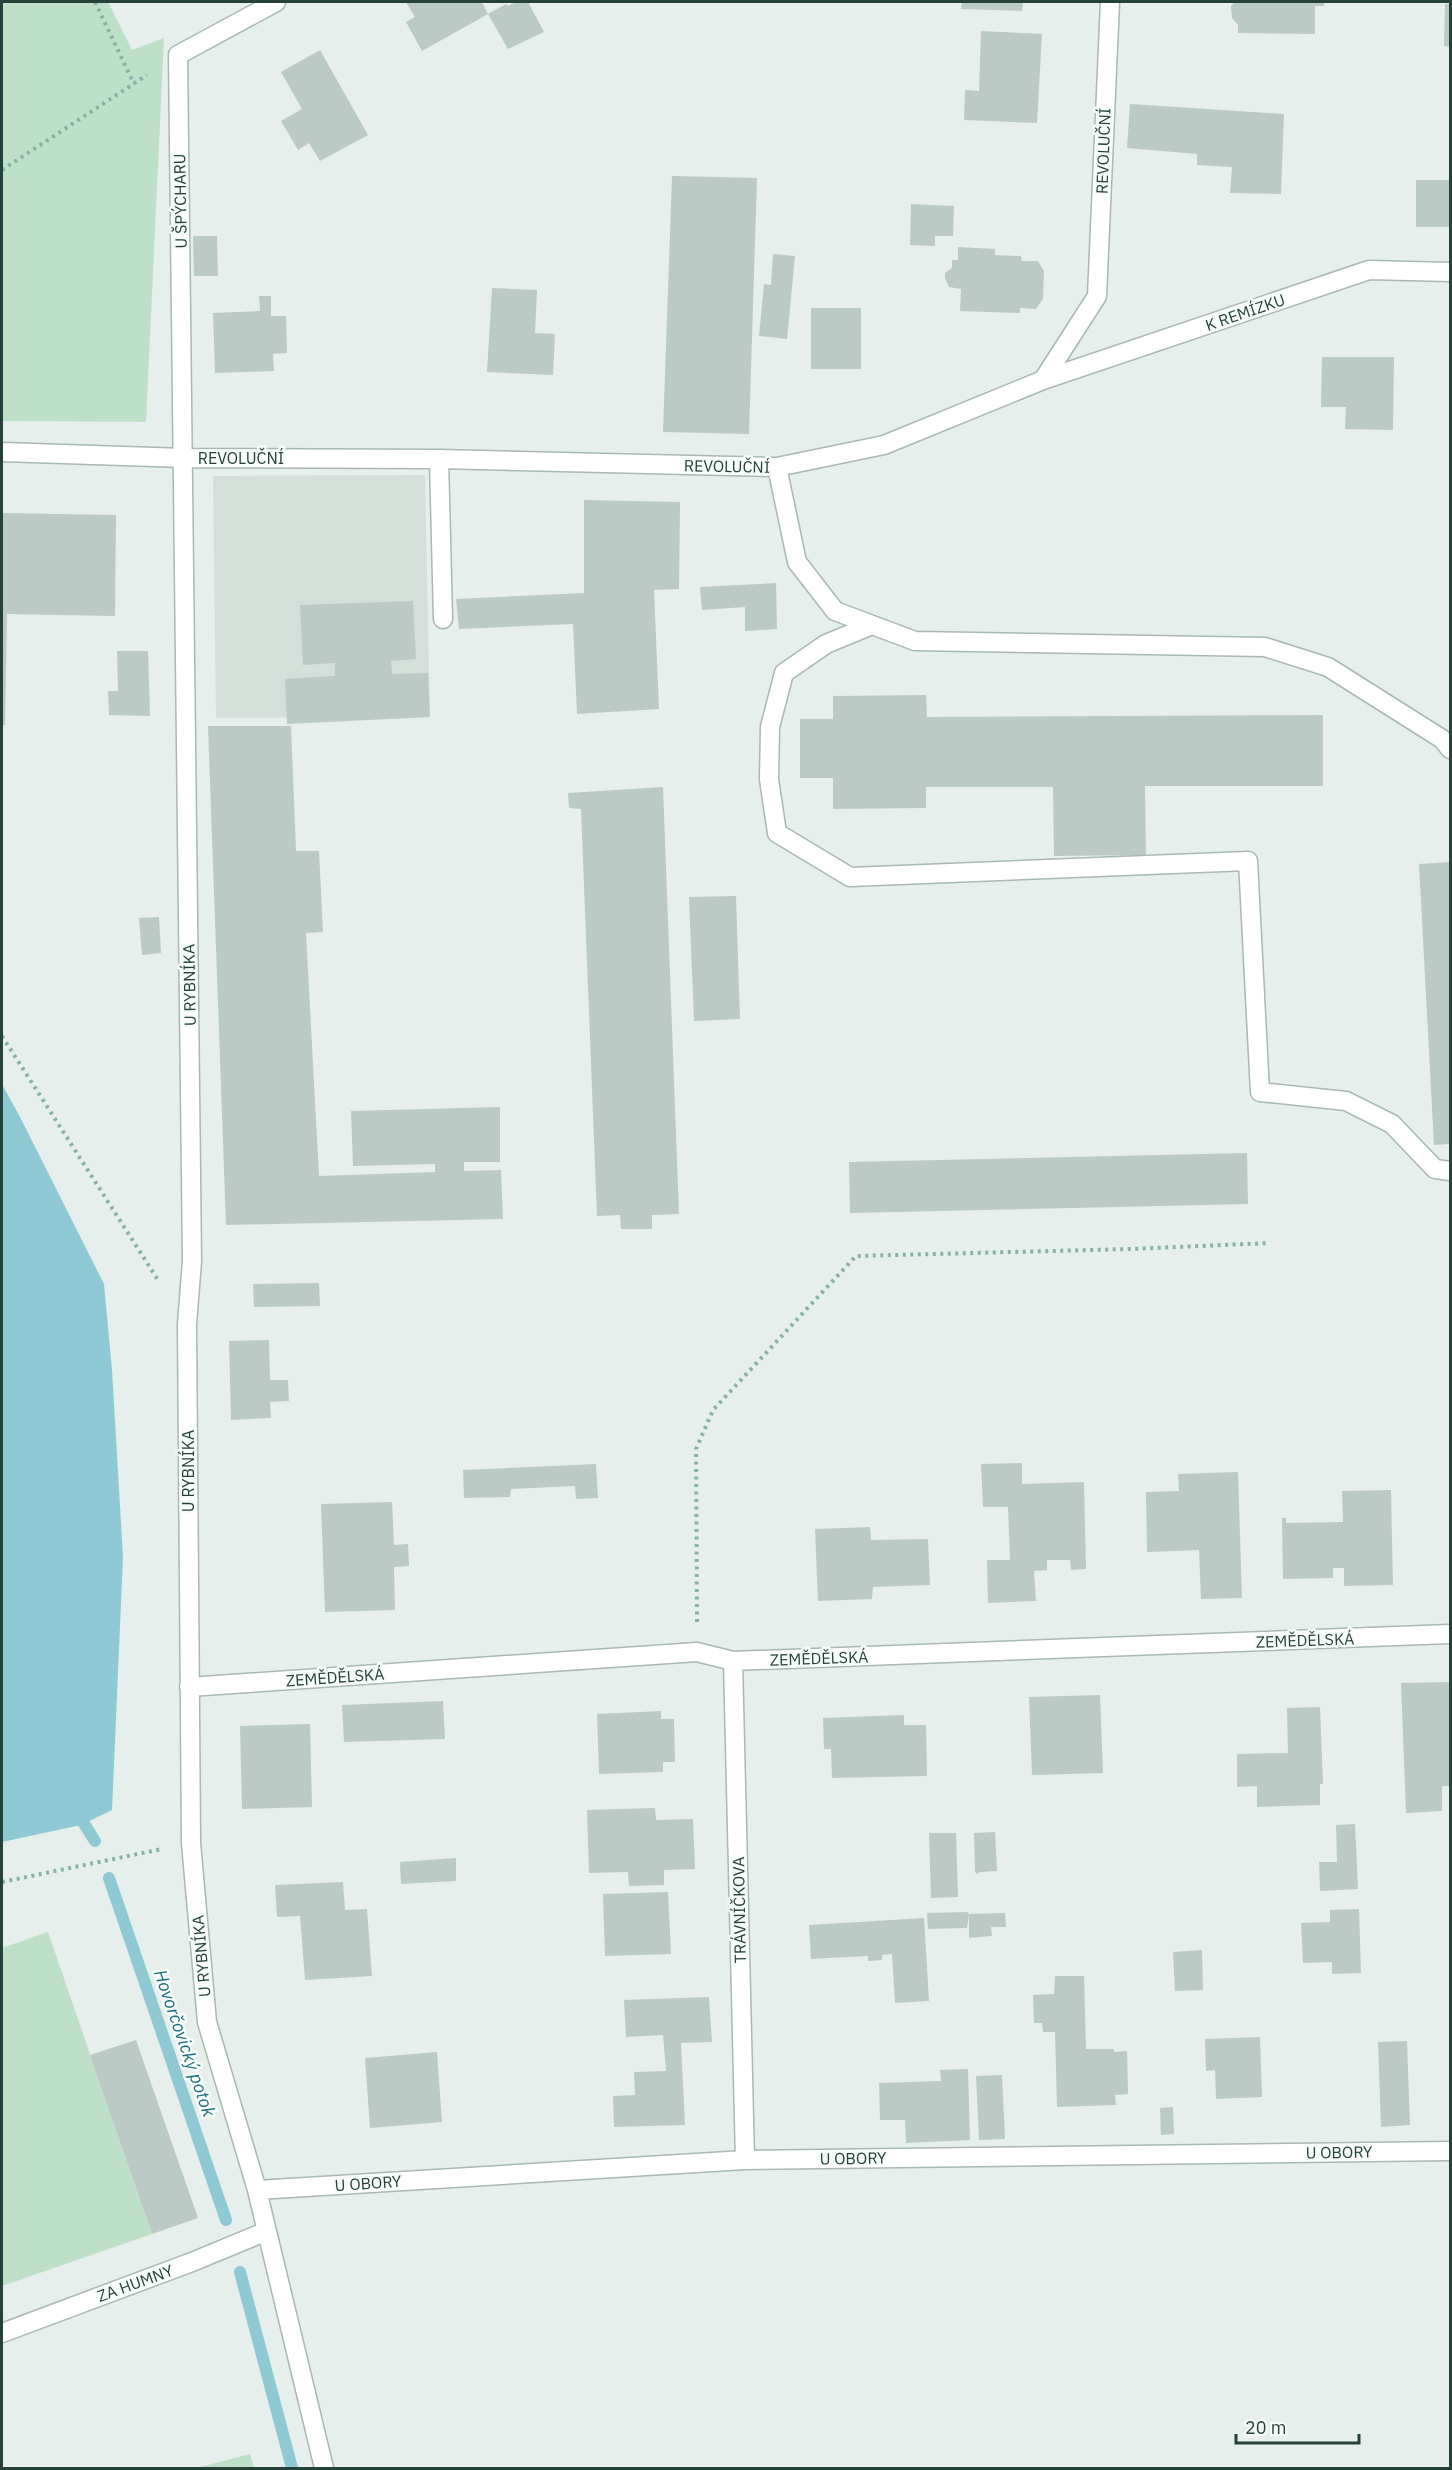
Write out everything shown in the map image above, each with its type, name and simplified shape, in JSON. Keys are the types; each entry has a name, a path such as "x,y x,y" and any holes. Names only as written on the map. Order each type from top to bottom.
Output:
{"street":[{"path":"178,56 276,2"},
{"name":"REVOLUČNÍ","path":"2,452 184,458 440,459 777,467 884,446 1043,380 1097,296 1110,2"},
{"name":"U ŠPÝCHARU","path":"178,56 184,458"},
{"name":"K REMÍZKU","path":"1043,380 1369,270 1450,272"},
{"name":"U RYBNÍKA","path":"184,458 192,1261 187,1324 191,1843 207,2022 257,2190 324,2469"},
{"path":"440,459 443,619"},
{"path":"777,467 797,562 835,611 915,641 1265,646 1328,667 1442,739 1450,749"},
{"path":"872,625 825,644 784,674 770,727 770,779 777,833 850,877 1248,861 1260,1092 1346,1101 1392,1124 1435,1168 1450,1171"},
{"name":"ZEMĚDĚLSKÁ","path":"189,1687 697,1652 733,1661 1450,1634"},
{"name":"TRÁVNÍČKOVA","path":"733,1661 745,2160"},
{"name":"U OBORY","path":"257,2190 745,2160 1450,2151"},
{"name":"ZA HUMNY","path":"2,2333 192,2262 267,2231"}],"path":[{"path":"95,2 134,84"},
{"path":"2,170 178,56"},
{"path":"2,1036 187,1324"},
{"path":"697,1652 696,1449 714,1410 856,1256 1270,1243"},
{"path":"2,1882 191,1843"}],"shaded area":[{"path":"425,475 430,717 216,718 213,476"}],"green space":[{"path":"2,2 108,2 132,50 164,38 146,422 2,421"},
{"path":"48,1932 152,2234 2,2286 2,1948"},
{"path":"250,2454 254,2468 196,2468"}],"water":[{"path":"2,1084 104,1284 112,1370 123,1557 112,1810 81,1825 2,1842"}],"building":[{"path":"406,2 482,2 488,14 422,51 406,22 415,17"},
{"path":"516,2 528,2 544,32 508,49 488,14 506,4 508,6"},
{"path":"962,2 1023,2 1022,11 961,9"},
{"path":"1235,2 1324,2 1324,6 1315,6 1315,34 1238,33 1238,25 1232,18 1231,6"},
{"path":"1445,4 1450,4 1450,47 1444,46"},
{"path":"981,31 1042,34 1037,123 964,120 965,90 979,91"},
{"path":"320,50 368,135 320,161 309,143 298,150 281,121 302,109 281,72"},
{"path":"1130,104 1284,114 1281,194 1230,193 1232,167 1197,165 1197,154 1127,148"},
{"path":"672,176 757,178 749,434 663,432"},
{"path":"1416,180 1450,180 1450,227 1416,227"},
{"path":"911,204 954,206 953,236 935,236 935,246 910,245"},
{"path":"193,236 217,236 218,276 194,276"},
{"path":"958,247 995,249 995,255 1021,256 1022,261 1038,261 1044,271 1043,299 1036,309 1020,308 1020,313 960,311 961,289 949,287 945,278 945,273 952,268 952,260 958,260"},
{"path":"773,254 795,256 787,339 759,336 764,284 771,285"},
{"path":"492,288 537,290 535,333 555,334 553,375 487,372"},
{"path":"259,296 271,296 271,316 286,316 287,353 273,354 274,371 215,373 213,313 260,311"},
{"path":"811,308 861,308 861,369 811,369"},
{"path":"1322,357 1394,357 1393,430 1345,429 1346,407 1321,407"},
{"path":"584,500 680,502 679,589 654,590 659,709 577,714 573,624 459,629 456,599 584,593"},
{"path":"2,513 116,515 115,616 7,614 5,725 2,725"},
{"path":"776,583 777,629 745,631 745,607 702,610 700,587"},
{"path":"413,601 416,659 391,661 392,674 428,673 430,717 287,724 285,679 335,676 335,663 303,665 300,605"},
{"path":"117,651 148,651 150,716 109,715 108,691 118,691"},
{"path":"926,695 927,717 1323,715 1323,786 1145,786 1146,855 1054,856 1053,787 926,787 926,808 833,809 833,778 800,778 800,719 833,719 833,696"},
{"path":"208,726 291,726 296,851 319,851 323,932 306,933 319,1176 435,1172 435,1164 353,1166 351,1111 500,1107 500,1162 464,1162 464,1171 501,1170 503,1219 226,1225"},
{"path":"663,787 679,1214 652,1215 652,1229 621,1229 620,1215 597,1216 581,809 569,808 568,793"},
{"path":"1450,862 1450,1144 1434,1145 1419,864"},
{"path":"736,896 740,1019 694,1021 689,897"},
{"path":"159,917 161,953 142,955 139,918"},
{"path":"1247,1153 1248,1204 850,1213 849,1162"},
{"path":"319,1283 320,1306 254,1307 253,1284"},
{"path":"269,1340 270,1380 288,1380 289,1401 270,1402 271,1418 231,1420 229,1341"},
{"path":"1022,1463 1022,1484 1084,1482 1086,1569 1071,1570 1070,1560 1047,1560 1047,1570 1034,1571 1036,1601 988,1603 987,1560 1010,1560 1008,1507 983,1507 981,1464"},
{"path":"596,1464 598,1498 576,1499 575,1486 511,1489 510,1497 464,1498 463,1470"},
{"path":"1238,1472 1242,1598 1201,1599 1199,1550 1147,1552 1146,1492 1179,1491 1178,1474"},
{"path":"1391,1490 1393,1585 1344,1586 1344,1568 1333,1568 1333,1578 1283,1579 1282,1518 1286,1518 1286,1523 1343,1522 1342,1491"},
{"path":"392,1502 394,1545 408,1544 409,1566 394,1567 395,1610 325,1612 321,1504"},
{"path":"870,1527 871,1540 928,1539 930,1585 873,1587 872,1599 818,1601 815,1529"},
{"path":"1450,1682 1450,1786 1442,1786 1442,1811 1406,1813 1401,1683"},
{"path":"1100,1695 1103,1773 1032,1775 1029,1697"},
{"path":"443,1701 445,1739 344,1742 342,1705"},
{"path":"1320,1707 1323,1784 1320,1784 1320,1805 1257,1807 1257,1786 1237,1787 1237,1754 1288,1753 1287,1708"},
{"path":"661,1711 661,1719 674,1719 675,1762 663,1762 663,1772 599,1774 597,1714"},
{"path":"904,1715 904,1725 926,1725 927,1776 832,1778 831,1749 824,1749 823,1718"},
{"path":"310,1724 312,1807 242,1809 240,1726"},
{"path":"655,1808 656,1820 693,1819 695,1869 664,1870 664,1885 629,1886 628,1872 589,1873 587,1810"},
{"path":"1355,1824 1358,1889 1320,1891 1319,1862 1337,1862 1336,1825"},
{"path":"995,1832 997,1871 977,1874 975,1872 974,1833"},
{"path":"929,1833 956,1833 958,1897 931,1898"},
{"path":"456,1858 456,1881 401,1884 400,1862"},
{"path":"343,1882 345,1910 367,1909 372,1976 305,1980 300,1916 277,1917 275,1885"},
{"path":"668,1892 671,1954 605,1956 603,1894"},
{"path":"1359,1909 1361,1973 1332,1974 1332,1962 1303,1963 1301,1923 1330,1922 1330,1910"},
{"path":"967,1912 969,1914 967,1928 928,1929 927,1913"},
{"path":"1005,1913 1006,1927 991,1927 992,1936 969,1938 969,1914"},
{"path":"924,1918 929,2001 895,2003 892,1954 882,1955 882,1960 868,1961 868,1956 811,1959 809,1925"},
{"path":"1202,1950 1203,1990 1175,1991 1173,1952"},
{"path":"1055,1976 1084,1976 1086,2049 1127,2051 1128,2094 1115,2095 1116,2105 1057,2107 1055,2032 1043,2032 1042,2023 1034,2023 1033,1995 1054,1994"},
{"path":"709,1997 712,2042 681,2043 685,2125 614,2127 613,2096 635,2095 634,2072 666,2071 663,2035 626,2037 624,2000"},
{"path":"1260,2037 1262,2097 1216,2099 1215,2070 1206,2071 1205,2039"},
{"path":"136,2040 198,2218 152,2234 90,2055"},
{"path":"1407,2041 1410,2125 1381,2127 1378,2042"},
{"path":"437,2052 442,2122 370,2128 365,2058"},
{"path":"968,2069 970,2140 906,2143 905,2120 880,2120 879,2083 941,2081 940,2070"},
{"path":"1002,2075 1005,2139 979,2140 976,2076"},
{"path":"1173,2107 1174,2134 1161,2135 1160,2108"}],"waterway":[{"name":"Hovorčovický potok","path":"76,1811 95,1841"},
{"name":"Hovorčovický potok","path":"109,1878 226,2220"},
{"name":"Hovorčovický potok","path":"240,2272 292,2468"}]}
